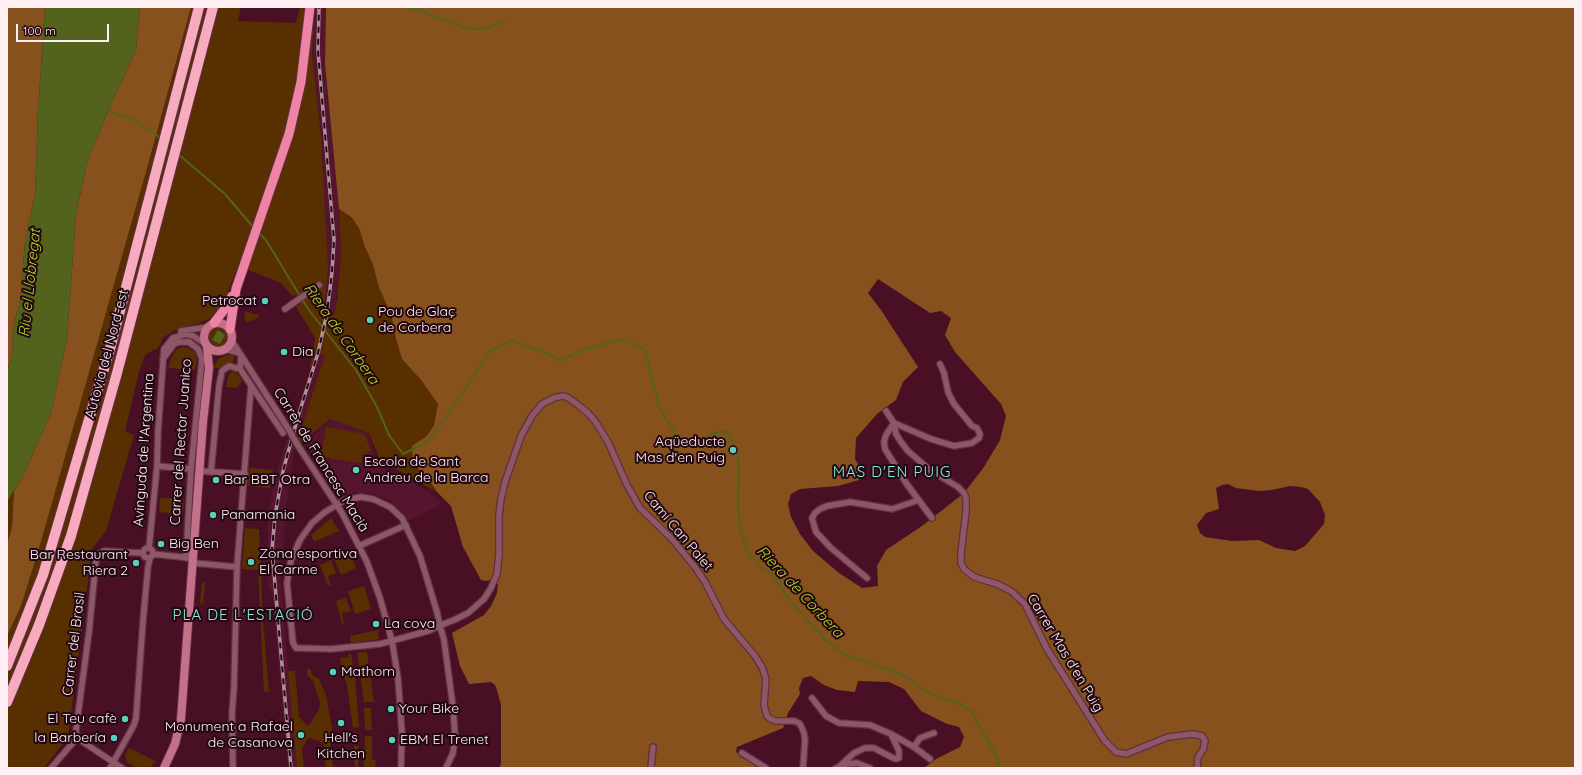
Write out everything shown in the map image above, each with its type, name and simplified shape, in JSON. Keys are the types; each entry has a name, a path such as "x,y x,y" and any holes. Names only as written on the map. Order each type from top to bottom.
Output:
{"highway":[{"name":"Autovia del Nord-est","path":"7,666 55,539 111,345 199,7"},
{"name":"Autovia del Nord-est","path":"7,702 42,618 71,536 119,365 213,7"}],"main road":[{"path":"236,289 230,329 232,341 224,350 214,351 206,346 204,334 224,310 236,289 290,134 297,104 310,7"},
{"path":"211,325 224,324 230,329"},
{"name":"Carrer del Rector Juanico","path":"164,768 175,744 181,719 191,560 209,368 206,346"},
{"name":"Carrer del Rector Juanico","path":"209,368 224,350"}],"street":[{"path":"285,309 319,285"},
{"name":"Avinguda de l'Argentina","path":"164,356 160,353 161,347 171,335 182,331 211,325"},
{"name":"Avinguda de l'Argentina","path":"149,548 157,466 164,349 169,341 179,335 186,334 192,336 206,346"},
{"name":"Carrer de Francesc Macià","path":"232,341 337,504 359,546 380,598 392,641 401,702 402,733 400,768"},
{"name":"Carrer del Rector Juanico","path":"164,356 174,344 179,342 189,342 198,349 202,359 191,468 191,560"},
{"path":"212,472 219,386 222,371 229,366 240,369 240,354 224,350"},
{"path":"932,518 898,471 885,449 884,442 886,435 894,423 918,434 954,446 972,443 979,438 980,434 977,428 972,426 954,404 948,392 944,373 940,364"},
{"name":"Carrer de Francesc Macià","path":"240,369 283,433"},
{"path":"233,768 232,714 237,567 251,386"},
{"name":"Camí Can Palet","path":"440,626 473,610 484,599 491,588 498,567 500,535 499,515 501,499 505,482 521,436 532,416 542,404 557,397 567,397 588,413 598,426 610,445 627,485 640,508 672,539 695,567 705,582 724,619 749,647 762,667 766,679 764,705 767,716 776,721 794,721 799,723 804,733 803,768"},
{"name":"Carrer Mas d'en Puig","path":"886,411 894,423 896,434 908,451 930,470 958,487 964,493 966,498 966,511 961,553 961,563 964,569 974,576 997,584 1011,591 1025,604 1046,649 1105,741 1116,752 1126,754 1168,737 1193,734 1202,736 1205,741 1198,765"},
{"path":"157,466 191,468"},
{"path":"200,471 244,474"},
{"path":"440,626 392,641 353,648 296,648 293,643 287,582 292,560 300,540 312,523 337,504 354,498 373,499 385,504 396,512 406,525 427,577 440,626 450,676 455,736 453,754 446,768"},
{"path":"867,578 831,548 816,532 812,518 815,513 827,506 850,502 892,509 919,500"},
{"path":"359,546 406,525"},
{"path":"112,765 134,725 136,718 145,605 152,556 153,551 149,548 145,549 143,553 145,557 152,556 191,560 237,567"},
{"name":"Carrer del Brasil","path":"76,738 96,560 100,553 110,551 143,553"},
{"path":"812,698 826,716 839,723 870,725 891,734 914,747 930,759"},
{"path":"914,747 920,738 934,732"},
{"path":"838,767 854,753 865,748 874,748 896,760 899,758 899,751 891,734"},
{"path":"51,768 76,738 112,765 122,768"},
{"path":"651,768 653,747"},
{"path":"742,752 766,768"},
{"path":"838,767 857,763 870,768"}],"shaded area":[{"path":"7,7 45,7 38,111 35,194 25,242 20,301 13,328 12,357 7,371"},
{"path":"140,7 191,7 148,165 38,552 21,606 7,636 7,544 12,527 14,491 23,476 51,413 67,338 76,215 87,162 111,104 136,50"},
{"path":"191,7 241,7 238,21 296,23 300,7 315,7 312,54 321,136 328,267 324,312 334,315 337,299 341,253 339,209 350,217 359,228 373,265 379,288 391,314 402,359 421,380 438,404 435,422 413,464 427,477 438,493 380,460 369,433 330,419 295,448 325,355 316,353 309,373 315,338 296,307 300,304 295,295 292,296 281,283 238,266 222,307 210,318 199,323 177,329 164,337 158,348 148,353 144,357 125,431 134,435 106,531 92,549 68,737 44,768 7,768 7,636 21,606 38,552 148,165","holes":["355,352 363,363 358,367 350,356"]},
{"path":"315,7 326,7 325,64 339,209 341,253 334,316 324,313 321,136 312,54"},
{"path":"326,7 1575,7 1575,768 924,768 936,759 960,747 964,737 959,727 947,724 921,711 904,689 889,682 858,681 855,692 837,690 824,685 811,676 803,678 799,688 800,694 788,713 783,728 737,747 736,752 759,768 500,768 501,705 497,690 495,685 491,682 469,684 460,666 452,633 484,615 491,606 497,593 498,584 492,580 481,580 463,547 451,506 438,493 427,477 413,464 412,446 427,436 434,425 438,404 421,380 402,359 391,314 379,288 373,265 359,228 351,217 339,209 325,64","holes":["878,279 930,313 941,311 951,318 945,335 955,352 1001,404 1006,416 1000,440 984,467 964,493 922,526 886,550 877,566 878,586 862,588 839,573 813,551 800,534 791,517 788,504 791,494 800,489 838,486 859,480 862,471 855,459 856,438 877,414 896,400 903,382 918,367 881,310 868,293","1228,484 1236,488 1258,491 1290,486 1308,489 1320,502 1325,515 1324,524 1305,546 1295,551 1276,548 1259,540 1232,541 1205,537 1200,533 1197,525 1206,513 1219,509 1216,488"]},
{"path":"246,311 260,316 252,321 246,322 244,317"},
{"path":"218,328 224,331 227,337 224,343 218,346 212,343 209,337 212,331"},
{"path":"182,347 188,348 195,352 197,360 195,370 169,368 169,363 175,351"},
{"path":"355,352 363,363 358,367 350,356"},
{"path":"316,353 325,355 294,451 286,508 283,552 279,560 297,768 288,768 272,592 268,587 268,518 274,481"},
{"path":"230,354 235,355 232,365 222,369 213,367 219,358"},
{"path":"233,371 236,372 242,381 237,388 226,387 229,374"},
{"name":"Escola de Sant Andreu de la Barca","path":"331,419 369,433 375,458 380,466 401,475 439,499 440,503 438,506 408,521 403,513 392,502 373,493 372,495 353,492 352,495 343,496 338,494 305,443"},
{"path":"326,427 364,434 371,451 362,455 361,463 321,457"},
{"path":"250,468 273,470 270,488 248,486"},
{"path":"14,491 12,527 7,544 7,502"},
{"path":"160,498 184,499 183,514 159,512"},
{"path":"331,518 339,531 314,542 311,535"},
{"path":"245,528 259,529 261,570 242,569"},
{"path":"348,550 356,568 341,575 333,557"},
{"path":"316,555 321,565 331,560 336,573 328,576 331,586 328,585"},
{"path":"258,571 261,571 263,621 269,691 264,692"},
{"path":"202,582 205,582 203,604 200,603"},
{"path":"364,586 371,609 355,614 348,591"},
{"path":"333,591 336,601 346,598 351,611 342,613 344,624 342,624"},
{"path":"378,630 379,639 351,643 350,636"},
{"path":"367,652 374,702 364,702 357,653"},
{"path":"348,654 351,654 355,676 359,727 353,728 347,686 340,658 348,657"},
{"path":"307,669 311,669 312,675 319,679 326,695 332,728 330,754 334,768 325,768 326,758 323,743 308,738 302,748 304,768 297,768 288,671 295,671 299,717 307,725 309,725 319,710 320,702 313,681 307,675"},
{"path":"364,708 371,708 372,730 365,730"},
{"path":"365,736 372,736 372,759 376,760 375,768 364,768"},
{"path":"354,746 359,746 358,768 355,768"},
{"path":"129,748 157,762 154,762 151,768 137,768 127,762 125,755"}],"water":[{"name":"Riu el Llobregat","path":"45,7 140,7 136,50 111,104 87,162 76,215 67,338 51,413 23,476 7,502 7,371 12,357 13,328 20,301 25,242 35,194 38,111"},
{"path":"218,330 225,335 220,344 212,340"}],"waterway":[{"path":"407,7 463,27 476,29 490,28 505,20"},
{"name":"Riera de Corbera","path":"108,109 112,113 132,119 153,132 161,139"},
{"name":"Riera de Corbera","path":"178,154 225,194 253,227"},
{"name":"Riera de Corbera","path":"259,233 266,240 308,309 356,370 377,407 389,435 403,454 427,442 462,394 490,351 513,340 561,360 581,351 617,340 627,340 645,350 659,407 679,440 691,445 715,433 727,431 738,455 738,502 740,528 748,553 760,566 771,574 793,604 825,639 844,654 905,676 924,691 960,704 972,712 997,758 999,768"}],"railway":[{"path":"291,768 272,550 275,516 283,471 318,353 327,313 332,272 334,240 318,51 319,7"}],"place":[{"name":"Petrocat","path":"265,301"},
{"name":"Pou de Glaç de Corbera","path":"370,320"},
{"name":"Dia","path":"284,352"},
{"name":"Aqüeducte Mas d'en Puig","path":"733,450"},
{"name":"Escola de Sant Andreu de la Barca","path":"356,470"},
{"name":"Bar BBT Otra","path":"216,480"},
{"name":"Panamania","path":"213,515"},
{"name":"Big Ben","path":"161,544"},
{"name":"Zona esportiva El Carme","path":"251,562"},
{"name":"Bar Restaurant Riera 2","path":"136,563"},
{"name":"La cova","path":"376,624"},
{"name":"Mathom","path":"333,672"},
{"name":"Your Bike","path":"391,709"},
{"name":"El Teu cafè","path":"125,719"},
{"name":"Hell's Kitchen","path":"341,723"},
{"name":"Monument a Rafael de Casanova","path":"301,735"},
{"name":"la Barbería","path":"114,738"},
{"name":"EBM El Trenet","path":"392,740"}],"district":[{"name":"MAS D'EN PUIG","path":"892,472"},
{"name":"PLA DE L'ESTACIÓ","path":"243,615"}]}
